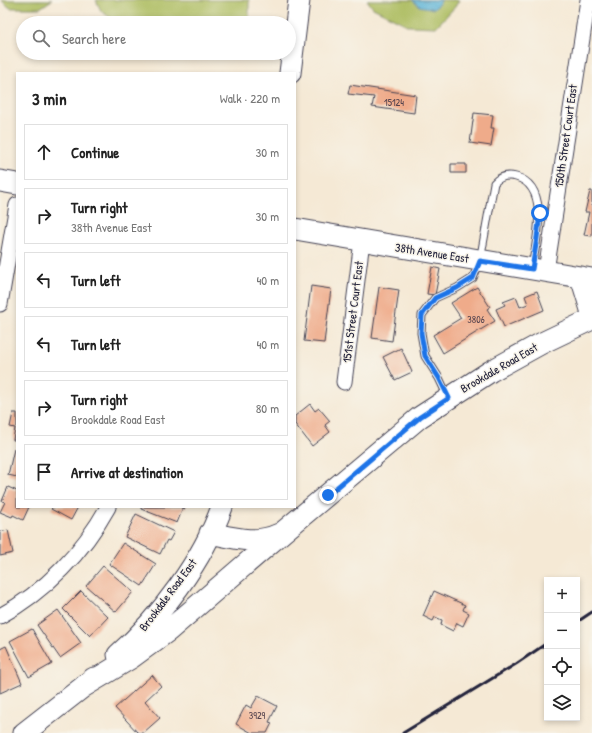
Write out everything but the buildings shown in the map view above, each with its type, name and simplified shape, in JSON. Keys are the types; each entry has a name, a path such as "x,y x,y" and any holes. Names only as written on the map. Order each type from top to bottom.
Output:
{"main road":[{"path":"296,24 299,0"},
{"path":"290,72 292,60"},
{"path":"0,181 16,184"},
{"name":"38th Avenue East","path":"296,229 587,278"},
{"path":"587,278 592,313"},
{"name":"Brookdale Road East","path":"83,687 131,658 168,631 420,417 497,367 592,319"},
{"path":"210,534 222,508"},
{"name":"Brookdale Road East","path":"24,733 83,687 130,645 163,606 184,578 210,534 255,541 268,539 283,532"}],"street":[{"name":"150th Street Court East","path":"539,270 588,0"},
{"path":"0,304 2,280 16,209"},
{"name":"151st Street Court East","path":"344,382 362,241"},
{"path":"0,616 27,599 68,563 87,540 107,508"}],"lane":[{"path":"449,398 439,378 425,356 421,333 422,315 435,298 457,288 473,278 480,261 494,183 497,179 503,176 518,177 525,182 535,194 540,213 539,270"}],"green space":[{"path":"1,0 52,0 40,8 10,8"},
{"path":"96,0 249,0 249,16 108,16 101,11"},
{"path":"367,0 459,0 455,7 436,27 409,26 373,8"}],"water":[{"path":"412,0 442,0 434,9 419,6"}],"railway":[{"path":"580,620 592,612"},
{"path":"403,733 516,664 544,645"}],"route":[{"path":"328,495 420,417 449,398 439,378 425,356 421,333 422,315 435,298 457,288 473,278 480,261 532,269 540,213"}]}
